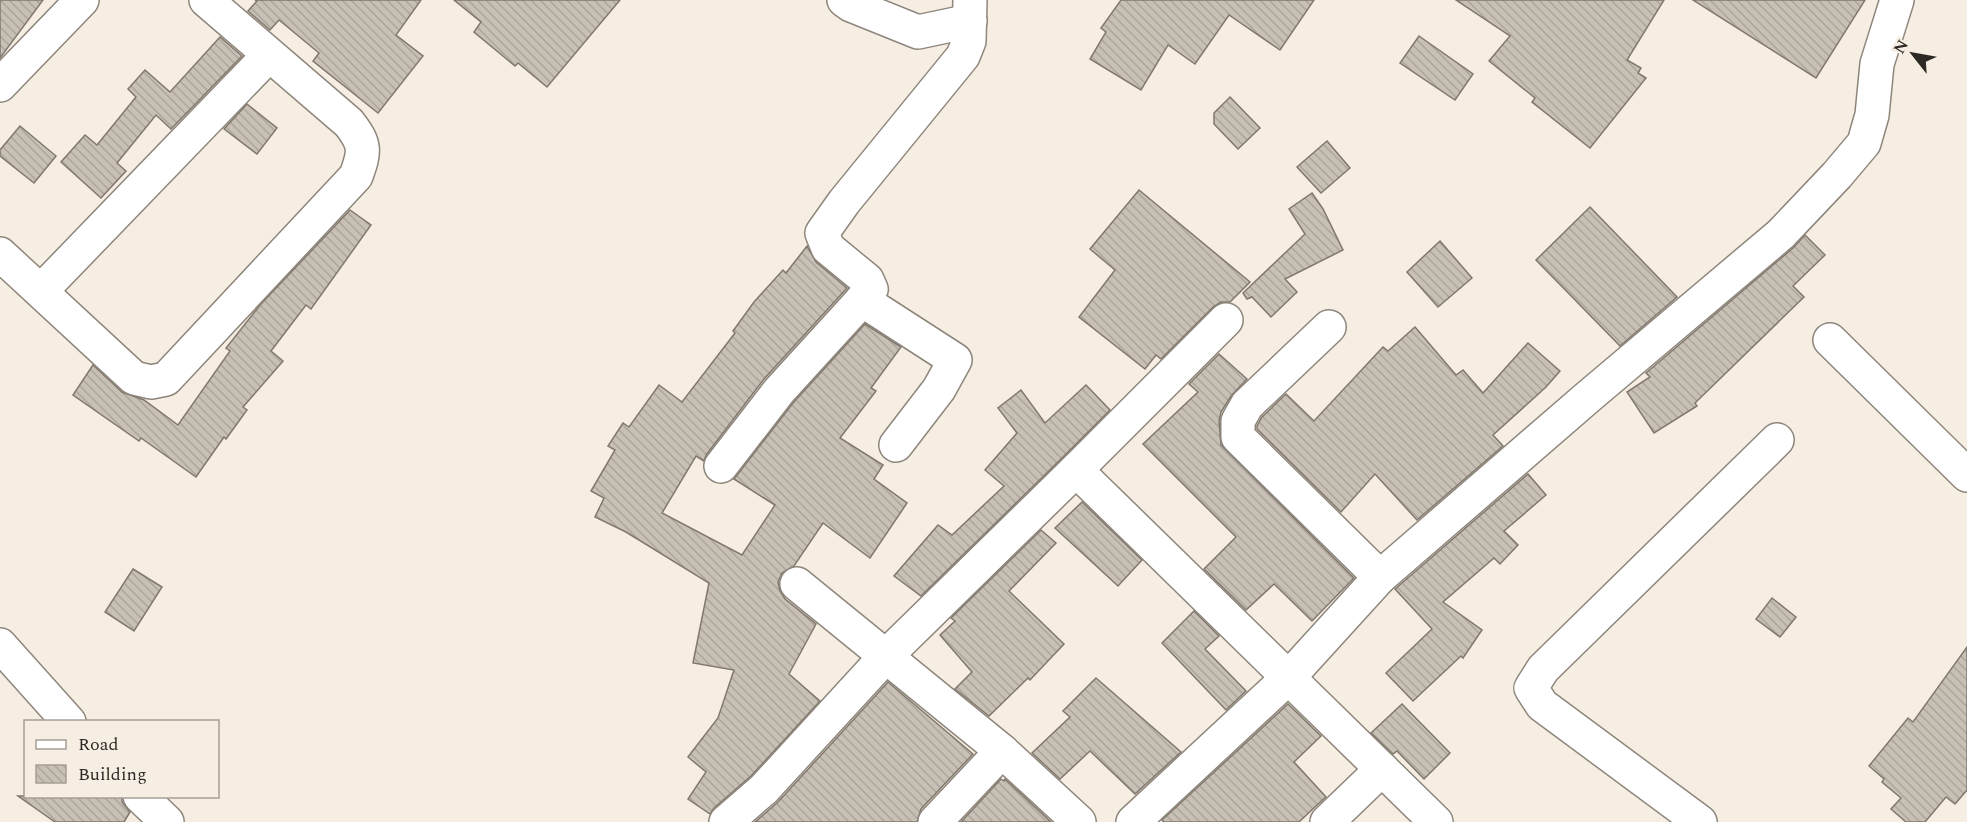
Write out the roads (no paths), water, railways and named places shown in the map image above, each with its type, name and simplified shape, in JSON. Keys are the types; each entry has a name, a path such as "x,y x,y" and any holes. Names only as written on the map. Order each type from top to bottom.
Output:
{"street":[{"path":"4,74 82,0"},
{"path":"0,254 134,378 151,382 166,379 356,176 364,155 360,138 349,123 206,0"},
{"path":"721,466 779,391 871,289 867,280 828,248 822,232 963,57 969,41 970,10 918,32 851,5 844,0"},
{"path":"1133,822 1289,677 1380,577 1781,234 1837,175 1864,143 1872,115 1877,64 1897,0"},
{"path":"41,291 270,55"},
{"path":"862,300 955,360 939,389 896,445"},
{"path":"726,822 764,789 886,656 1226,320"},
{"path":"1329,327 1247,405 1238,421 1238,436 1380,577"},
{"path":"1830,340 1967,475"},
{"path":"1700,822 1542,705 1531,688 1542,669 1777,440"},
{"path":"1076,470 1436,822"},
{"path":"797,584 1002,751 1079,822"},
{"path":"0,645 67,720"},
{"path":"935,822 1002,751"},
{"path":"1327,822 1382,769"},
{"path":"142,798 167,822"}]}
